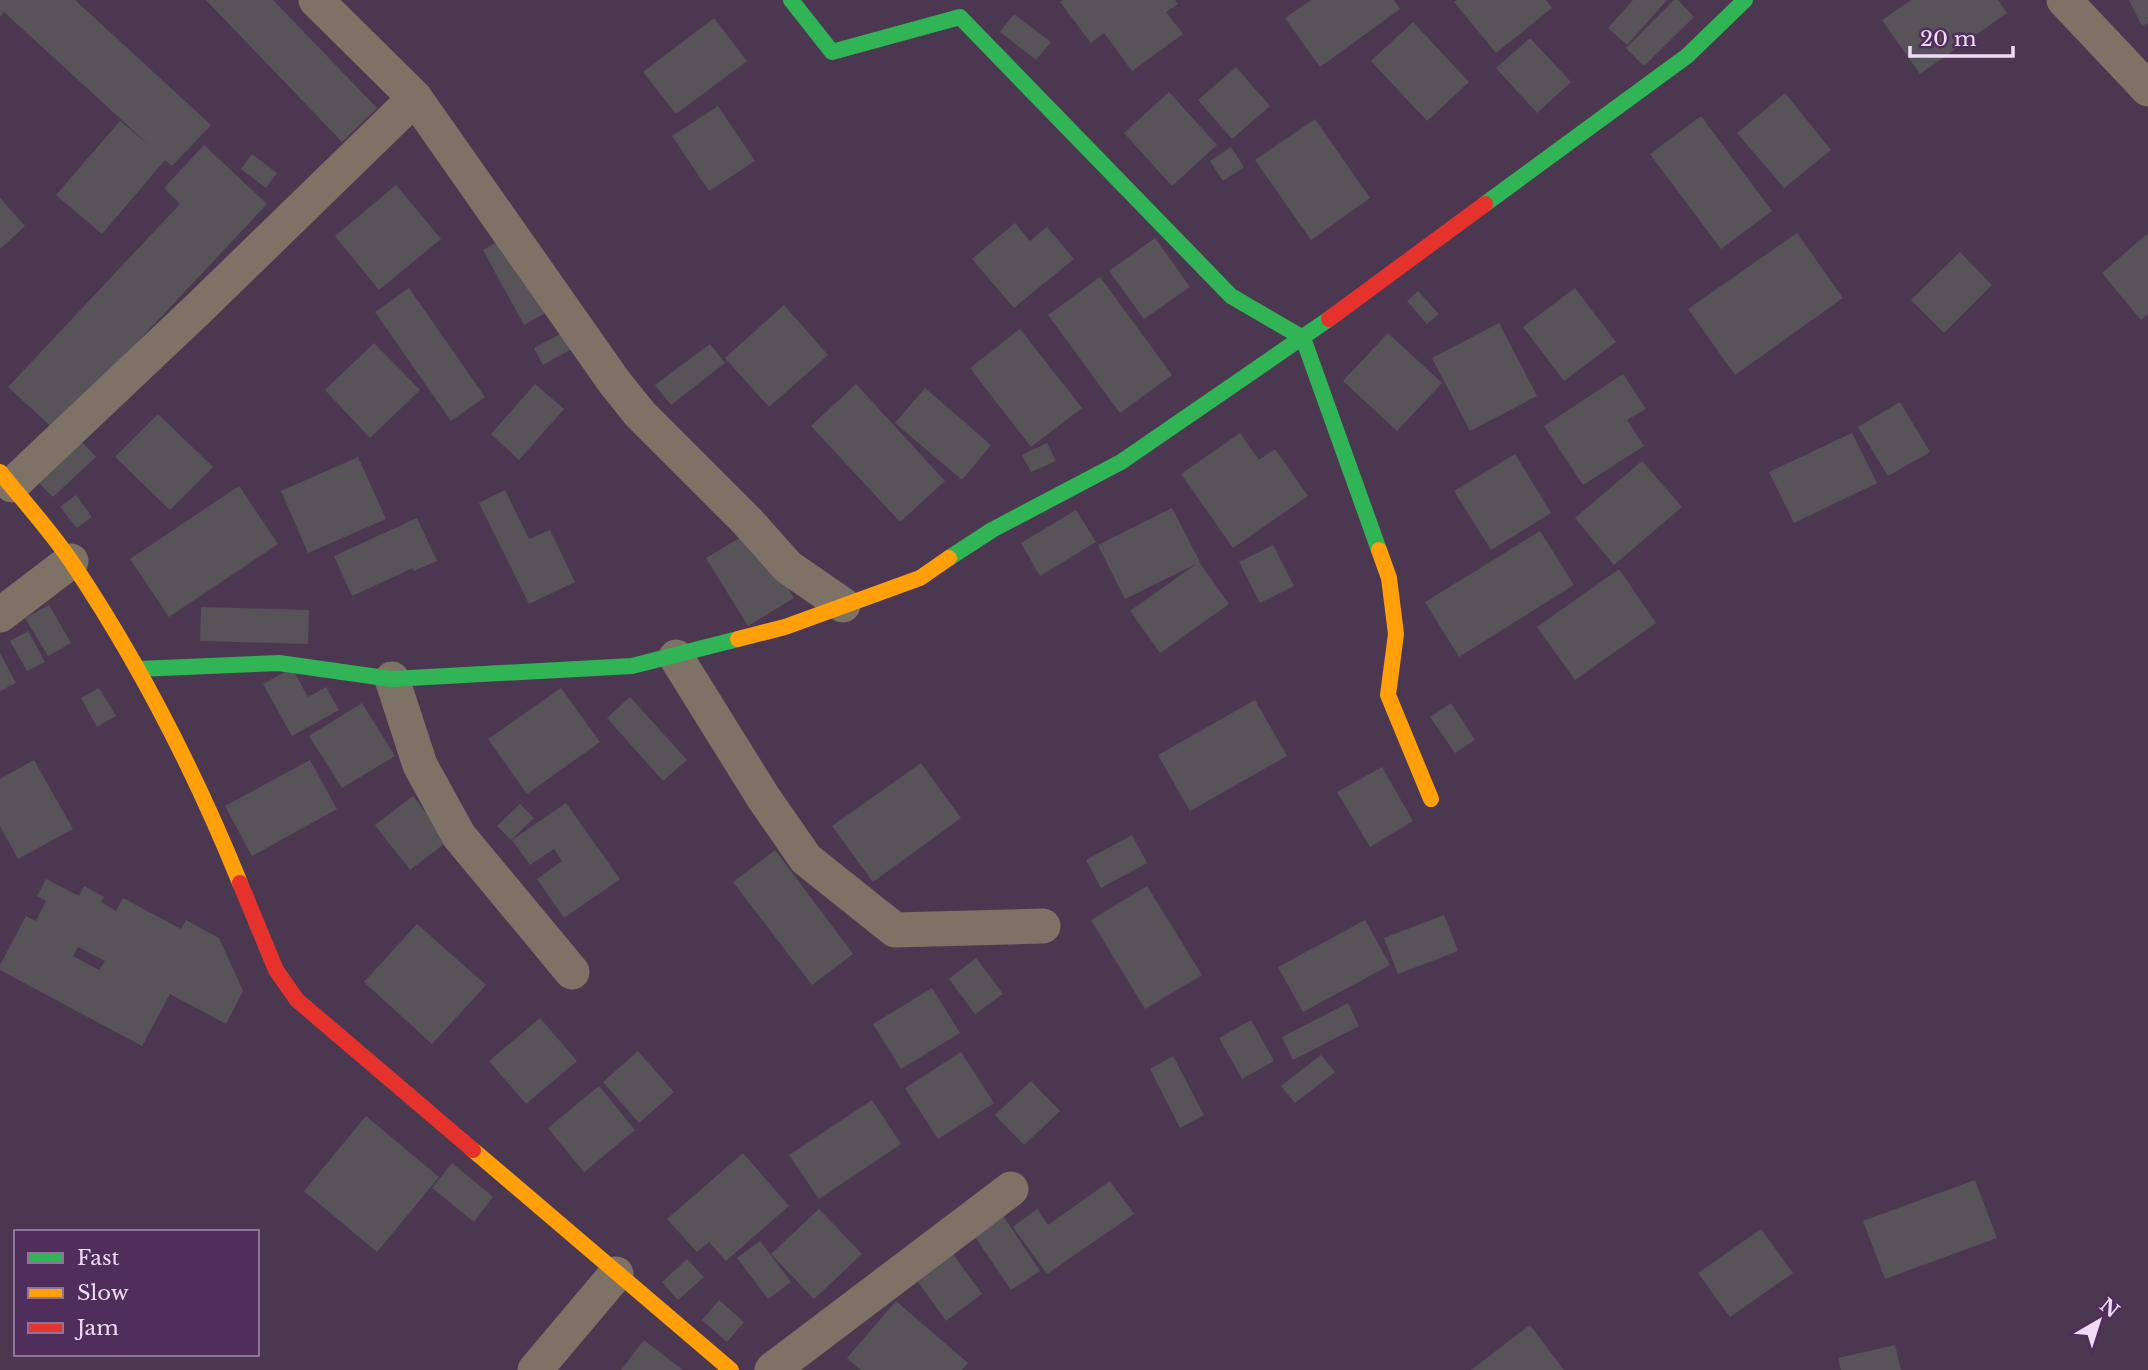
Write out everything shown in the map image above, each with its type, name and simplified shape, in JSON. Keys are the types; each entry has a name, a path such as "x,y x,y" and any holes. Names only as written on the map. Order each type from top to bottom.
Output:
{"street":[{"path":"316,0 415,98 615,383 640,414 747,521 788,567 843,604"},
{"path":"791,0 832,52 960,17 1231,296 1303,338 1389,578 1396,634 1388,695 1430,799"},
{"path":"139,669 279,663 392,679 632,666 676,657 785,627 920,578 992,530 1121,462 1303,338 1686,56 1745,0"},
{"path":"2064,0 2148,89"},
{"path":"415,98 197,310 6,479 71,561 139,669 226,848 276,970 297,1000 731,1370"},
{"path":"0,615 71,561"},
{"path":"676,657 763,797 806,859 895,930 1043,926"},
{"path":"392,679 420,765 459,835 572,972"},
{"path":"772,1370 1011,1189"},
{"path":"535,1370 616,1274"}],"building":[{"path":"0,0 75,0 211,125 172,166 165,160 102,234 56,195 120,121 149,145 4,12 0,17"},
{"path":"206,0 273,0 377,108 342,142"},
{"path":"1175,0 1178,4 1166,12 1183,34 1132,71 1104,33 1091,43 1060,2"},
{"path":"1311,0 1394,0 1400,9 1320,67 1285,18"},
{"path":"1546,0 1552,8 1496,53 1454,2"},
{"path":"1633,0 1667,0 1627,45 1608,28"},
{"path":"1674,0 1678,0 1694,17 1644,66 1626,48"},
{"path":"1911,0 1998,0 2007,13 1920,74 1882,20"},
{"path":"2129,0 2148,0 2148,23 2142,26"},
{"path":"1014,14 1051,42 1036,60 1000,32"},
{"path":"714,18 747,61 676,114 643,72"},
{"path":"1413,22 1469,82 1427,121 1371,61"},
{"path":"1530,38 1571,82 1537,113 1496,68"},
{"path":"1236,67 1270,106 1232,139 1198,100"},
{"path":"1169,92 1217,145 1172,186 1124,133"},
{"path":"1785,93 1831,150 1784,188 1737,133"},
{"path":"718,106 755,161 709,191 672,136"},
{"path":"1701,116 1772,211 1721,249 1650,154"},
{"path":"1315,119 1370,198 1311,240 1255,160"},
{"path":"204,145 267,204 55,430 8,387 180,204 164,188"},
{"path":"1231,147 1244,167 1223,181 1210,161"},
{"path":"252,154 277,173 266,188 241,169"},
{"path":"396,185 441,239 379,290 335,236"},
{"path":"0,198 25,226 0,249"},
{"path":"1015,223 1030,241 1047,227 1074,259 1014,308 972,259"},
{"path":"1797,233 1843,298 1735,375 1688,309"},
{"path":"2148,233 2148,314 2141,320 2102,273"},
{"path":"1155,238 1190,287 1144,319 1109,271"},
{"path":"503,239 545,313 524,325 483,250"},
{"path":"1960,252 1992,285 1944,333 1911,300"},
{"path":"1100,277 1172,375 1120,413 1048,315"},
{"path":"409,288 485,397 451,421 375,312"},
{"path":"1575,288 1616,342 1564,381 1523,327"},
{"path":"1418,291 1439,314 1427,324 1407,301"},
{"path":"784,305 828,355 769,407 725,358"},
{"path":"1499,323 1537,396 1470,431 1432,358"},
{"path":"1020,329 1082,408 1031,447 970,368"},
{"path":"564,332 573,348 543,365 534,348"},
{"path":"1388,333 1442,383 1397,431 1343,381"},
{"path":"374,343 420,390 370,438 325,390"},
{"path":"710,344 725,363 671,405 655,385"},
{"path":"1623,374 1646,409 1627,420 1644,446 1583,485 1544,426"},
{"path":"535,384 564,409 519,460 491,434"},
{"path":"856,384 945,481 900,522 811,426"},
{"path":"925,388 991,445 962,480 895,423"},
{"path":"1900,402 1930,452 1888,476 1858,427"},
{"path":"158,414 213,467 170,510 115,457"},
{"path":"1240,433 1259,460 1275,449 1308,496 1233,548 1181,474"},
{"path":"1852,433 1877,483 1794,523 1769,472"},
{"path":"78,438 96,457 53,497 35,479"},
{"path":"1047,443 1056,461 1031,472 1022,455"},
{"path":"1515,454 1551,513 1491,550 1454,491"},
{"path":"358,457 386,519 308,553 281,491"},
{"path":"1642,461 1682,507 1614,565 1575,518"},
{"path":"239,486 278,544 169,617 130,559"},
{"path":"505,490 529,539 550,530 575,582 529,604 479,503"},
{"path":"76,495 92,517 77,528 60,507"},
{"path":"1172,508 1200,562 1125,599 1098,545"},
{"path":"1076,510 1096,542 1040,576 1021,543"},
{"path":"417,518 437,561 414,571 413,568 352,596 334,556"},
{"path":"753,530 794,598 748,626 706,558"},
{"path":"1540,531 1574,585 1459,657 1425,602"},
{"path":"1273,545 1294,586 1260,603 1239,562"},
{"path":"1199,562 1229,604 1160,653 1130,611"},
{"path":"1619,569 1656,623 1575,680 1537,627"},
{"path":"49,605 71,643 48,656 25,618"},
{"path":"201,607 309,610 308,644 200,641"},
{"path":"28,631 45,662 27,671 10,641"},
{"path":"0,653 16,683 0,691"},
{"path":"292,668 308,697 326,687 339,710 292,736 263,684"},
{"path":"99,688 116,716 97,727 81,698"},
{"path":"561,688 600,742 527,794 488,739"},
{"path":"630,697 687,760 663,781 607,718"},
{"path":"1255,700 1287,756 1190,811 1158,755"},
{"path":"362,703 395,756 342,788 309,736"},
{"path":"1451,703 1475,740 1455,753 1430,717"},
{"path":"34,760 73,829 18,859 0,826 0,779"},
{"path":"310,760 337,809 252,856 225,806"},
{"path":"921,763 961,818 873,882 832,826"},
{"path":"1382,767 1413,821 1370,847 1337,792"},
{"path":"413,796 448,841 410,870 375,825"},
{"path":"566,803 620,879 564,918 537,879 562,861 554,849 530,865 512,840"},
{"path":"520,804 534,818 511,840 497,826"},
{"path":"1132,835 1147,863 1101,888 1086,860"},
{"path":"775,850 853,954 812,985 733,882"},
{"path":"46,879 79,896 84,886 104,897 101,902 116,911 123,898 181,929 186,920 219,938 243,991 226,1024 170,994 142,1046 0,970 0,965 26,916 36,921 46,901 37,896","holes":["78,947 105,961 99,970 73,956"]},
{"path":"1147,886 1202,975 1145,1009 1091,920"},
{"path":"1444,915 1458,951 1398,974 1384,938"},
{"path":"1365,920 1390,965 1303,1012 1278,967"},
{"path":"417,924 486,985 432,1044 364,982"},
{"path":"976,958 1003,994 975,1014 949,979"},
{"path":"932,988 960,1033 901,1069 873,1024"},
{"path":"1348,1003 1359,1026 1293,1060 1282,1037"},
{"path":"540,1018 577,1061 526,1104 489,1061"},
{"path":"1251,1020 1274,1061 1242,1079 1219,1038"},
{"path":"638,1051 674,1092 639,1123 603,1082"},
{"path":"961,1052 994,1103 938,1139 905,1088"},
{"path":"1321,1055 1335,1072 1295,1103 1281,1086"},
{"path":"1173,1056 1204,1115 1180,1128 1150,1069"},
{"path":"1031,1081 1060,1111 1024,1145 995,1115"},
{"path":"599,1086 635,1130 584,1172 548,1128"},
{"path":"872,1100 901,1144 819,1199 789,1155"},
{"path":"366,1116 439,1177 377,1252 304,1191"},
{"path":"743,1153 789,1206 726,1261 709,1242 697,1252 667,1219"},
{"path":"452,1163 493,1197 474,1222 432,1188"},
{"path":"1975,1180 1997,1238 1885,1279 1863,1221"},
{"path":"1110,1181 1134,1214 1047,1274 1013,1227 1037,1209 1048,1225"},
{"path":"996,1205 1040,1271 1011,1290 967,1225"},
{"path":"819,1209 862,1254 814,1299 771,1254"},
{"path":"1761,1229 1793,1273 1730,1317 1698,1273"},
{"path":"760,1241 791,1282 768,1299 737,1258"},
{"path":"945,1243 982,1294 946,1321 909,1269"},
{"path":"687,1259 704,1277 678,1300 662,1282"},
{"path":"719,1300 744,1322 727,1342 702,1320"},
{"path":"896,1301 968,1363 962,1370 861,1370 847,1358"},
{"path":"1530,1325 1564,1370 1471,1370"},
{"path":"644,1340 683,1370 621,1370"},
{"path":"1895,1345 1901,1370 1841,1370 1838,1358"}],"traffic: fast":[{"path":"791,0 832,52 960,17 1231,296 1303,338 1379,550"},
{"path":"1485,204 1687,56 1745,0"},
{"path":"949,558 992,530 1121,462 1329,319"},
{"path":"139,669 279,663 392,679 632,666 738,639"}],"traffic: slow":[{"path":"0,472 65,552 121,640 185,759 240,883"},
{"path":"1379,550 1389,578 1396,634 1388,695 1431,799"},
{"path":"738,639 785,627 920,578 949,558"},
{"path":"473,1150 731,1370"}],"traffic: jam":[{"path":"1329,319 1485,204"},
{"path":"240,883 276,970 297,1000 473,1150"}]}
